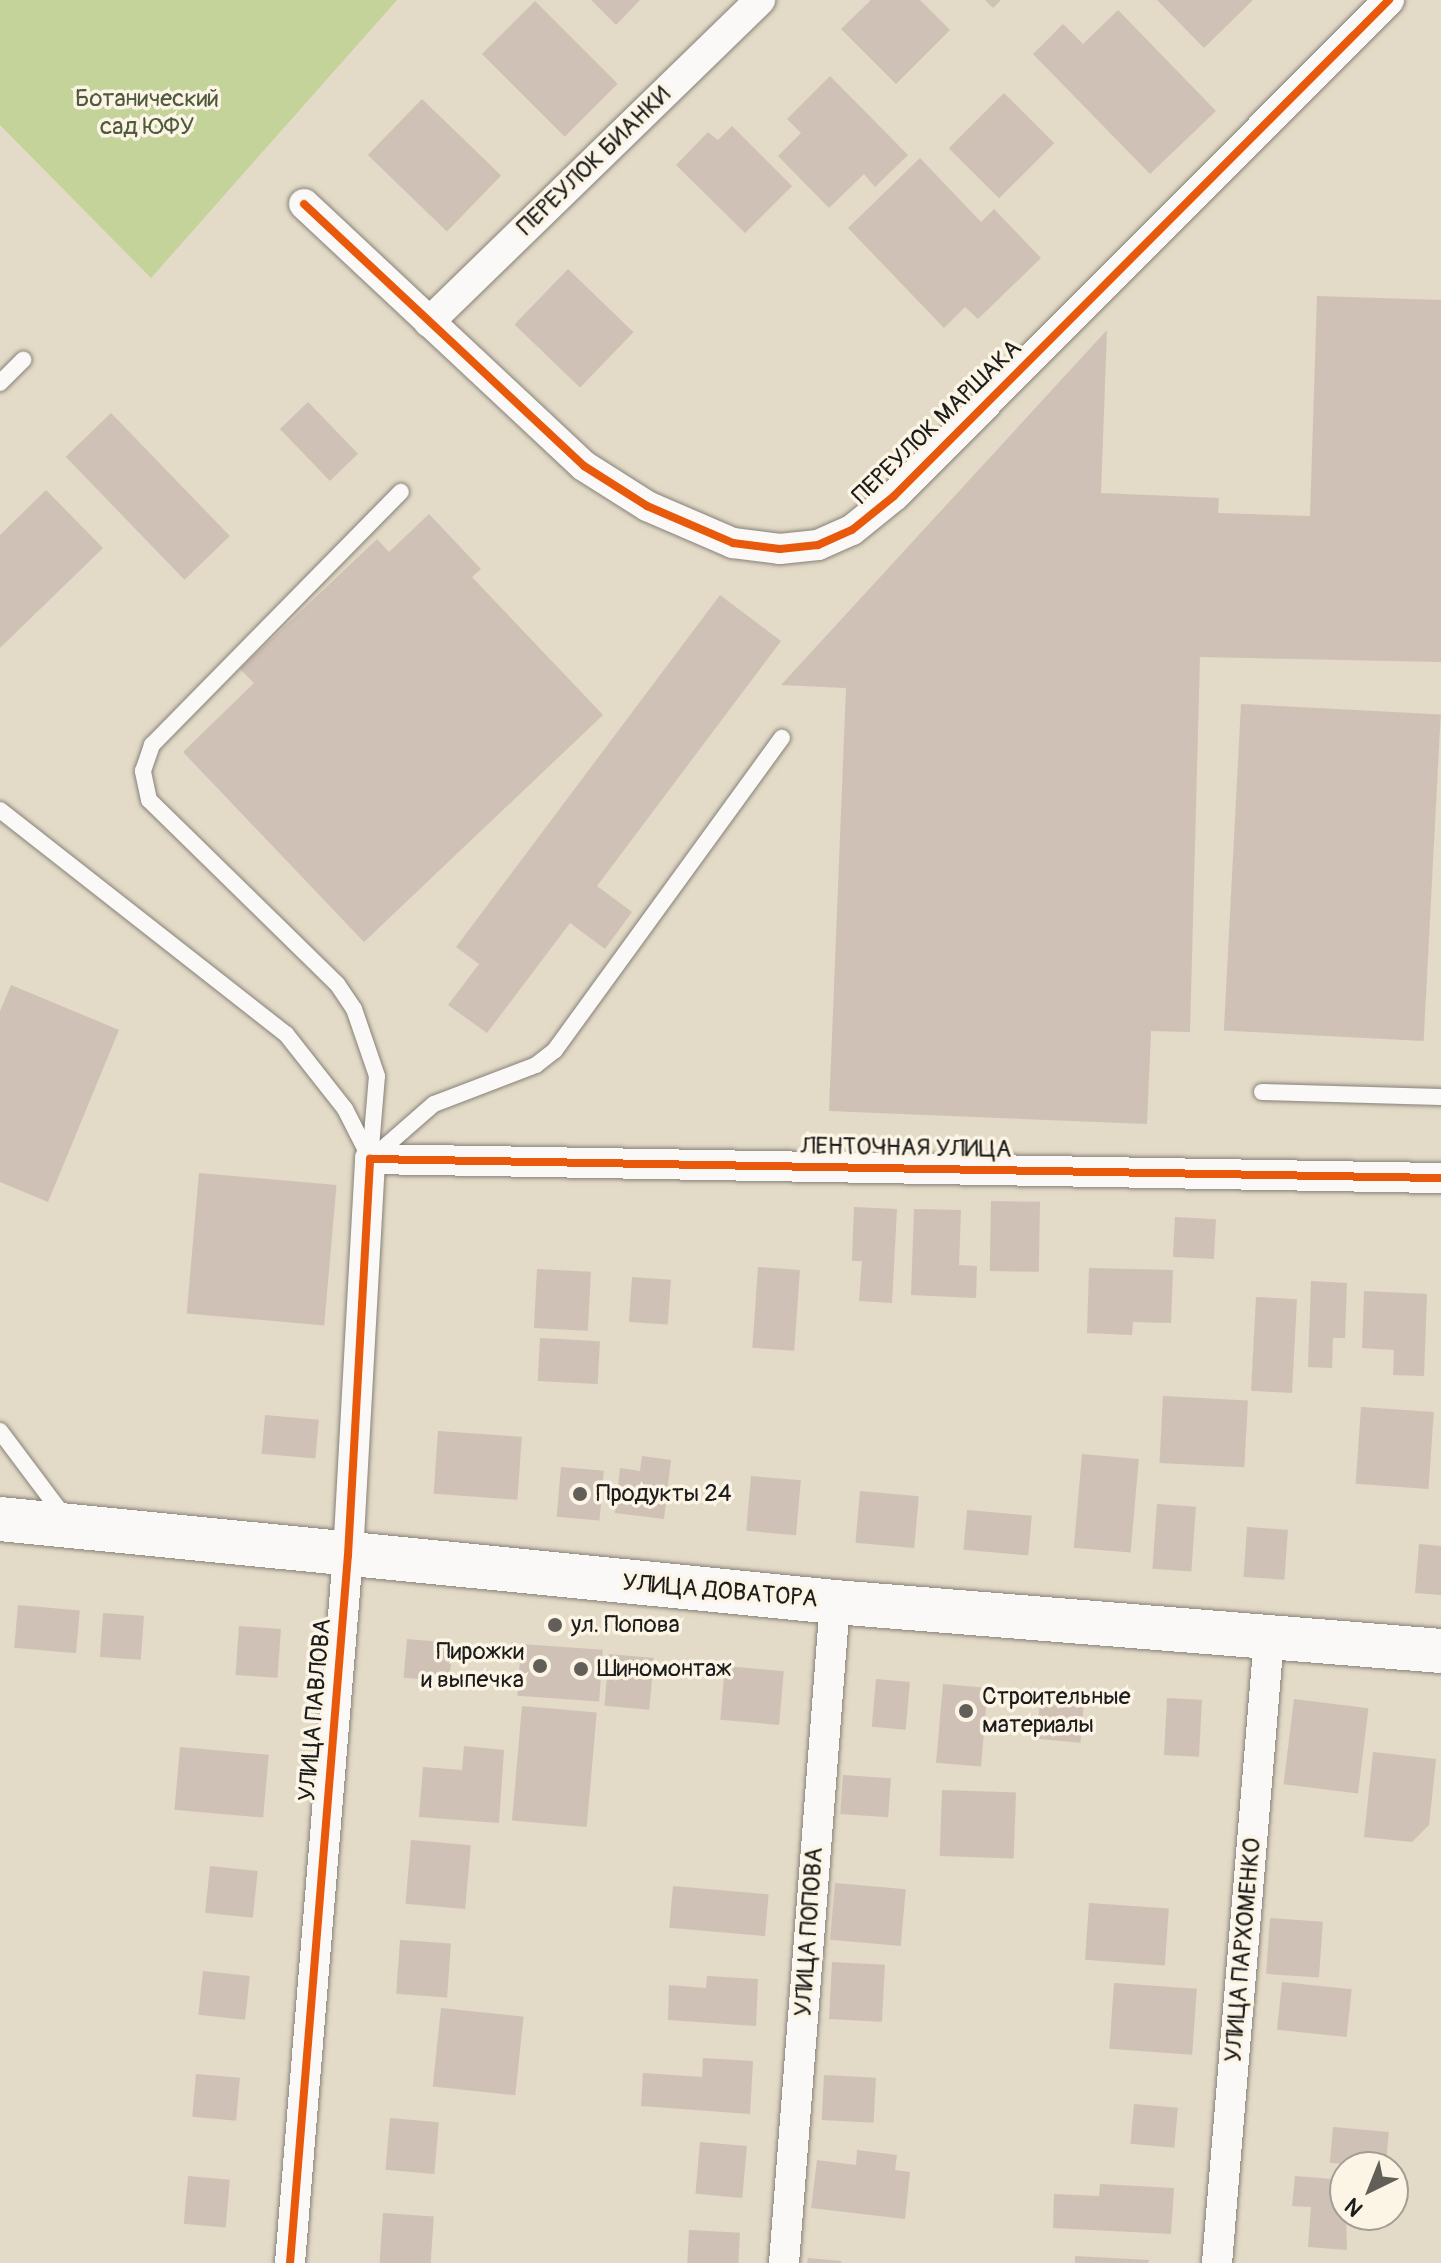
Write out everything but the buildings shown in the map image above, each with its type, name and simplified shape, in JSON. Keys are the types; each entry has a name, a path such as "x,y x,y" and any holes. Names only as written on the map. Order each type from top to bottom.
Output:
{"main road":[{"name":"УЛИЦА ДОВАТОРА","path":"0,1519 835,1602 1441,1651"}],"street":[{"name":"ПЕРЕУЛОК БИАНКИ","path":"429,322 760,0"},
{"name":"ПЕРЕУЛОК МАРШАКА","path":"304,204 584,466 647,506 733,543 780,549 818,545 852,530 894,496 1389,0"},
{"name":"ЛЕНТОЧНАЯ УЛИЦА","path":"370,1159 1441,1178"},
{"name":"УЛИЦА ПАВЛОВА","path":"290,2263 348,1555 370,1159"},
{"name":"УЛИЦА ПОПОВА","path":"784,2263 835,1602"},
{"name":"УЛИЦА ПАРХОМЕНКО","path":"1217,2263 1269,1637"}],"lane":[{"path":"0,383 23,360"},
{"path":"370,1159 377,1076 354,1009 337,984 149,800 143,771 152,745 401,492"},
{"path":"370,1159 434,1104 536,1065 555,1050 782,738"},
{"path":"0,810 286,1034 345,1109 370,1159"},
{"path":"1262,1092 1441,1097"},
{"path":"0,1431 71,1526"}],"green space":[{"name":"Ботанический сад ЮФУ","path":"0,0 397,0 151,278 0,125"}],"cycle path":[{"path":"304,204 584,466 647,506 733,543 780,549 818,545 852,530 894,496 1389,0"},
{"path":"290,2263 348,1555 370,1159 1441,1178"}],"place":[{"name":"Продукты 24","path":"580,1494"},
{"name":"ул. Попова","path":"555,1625"},
{"name":"Пирожки и выпечка","path":"540,1666"},
{"name":"Шиномонтаж","path":"581,1669"},
{"name":"Строительные материалы","path":"966,1711"}]}
